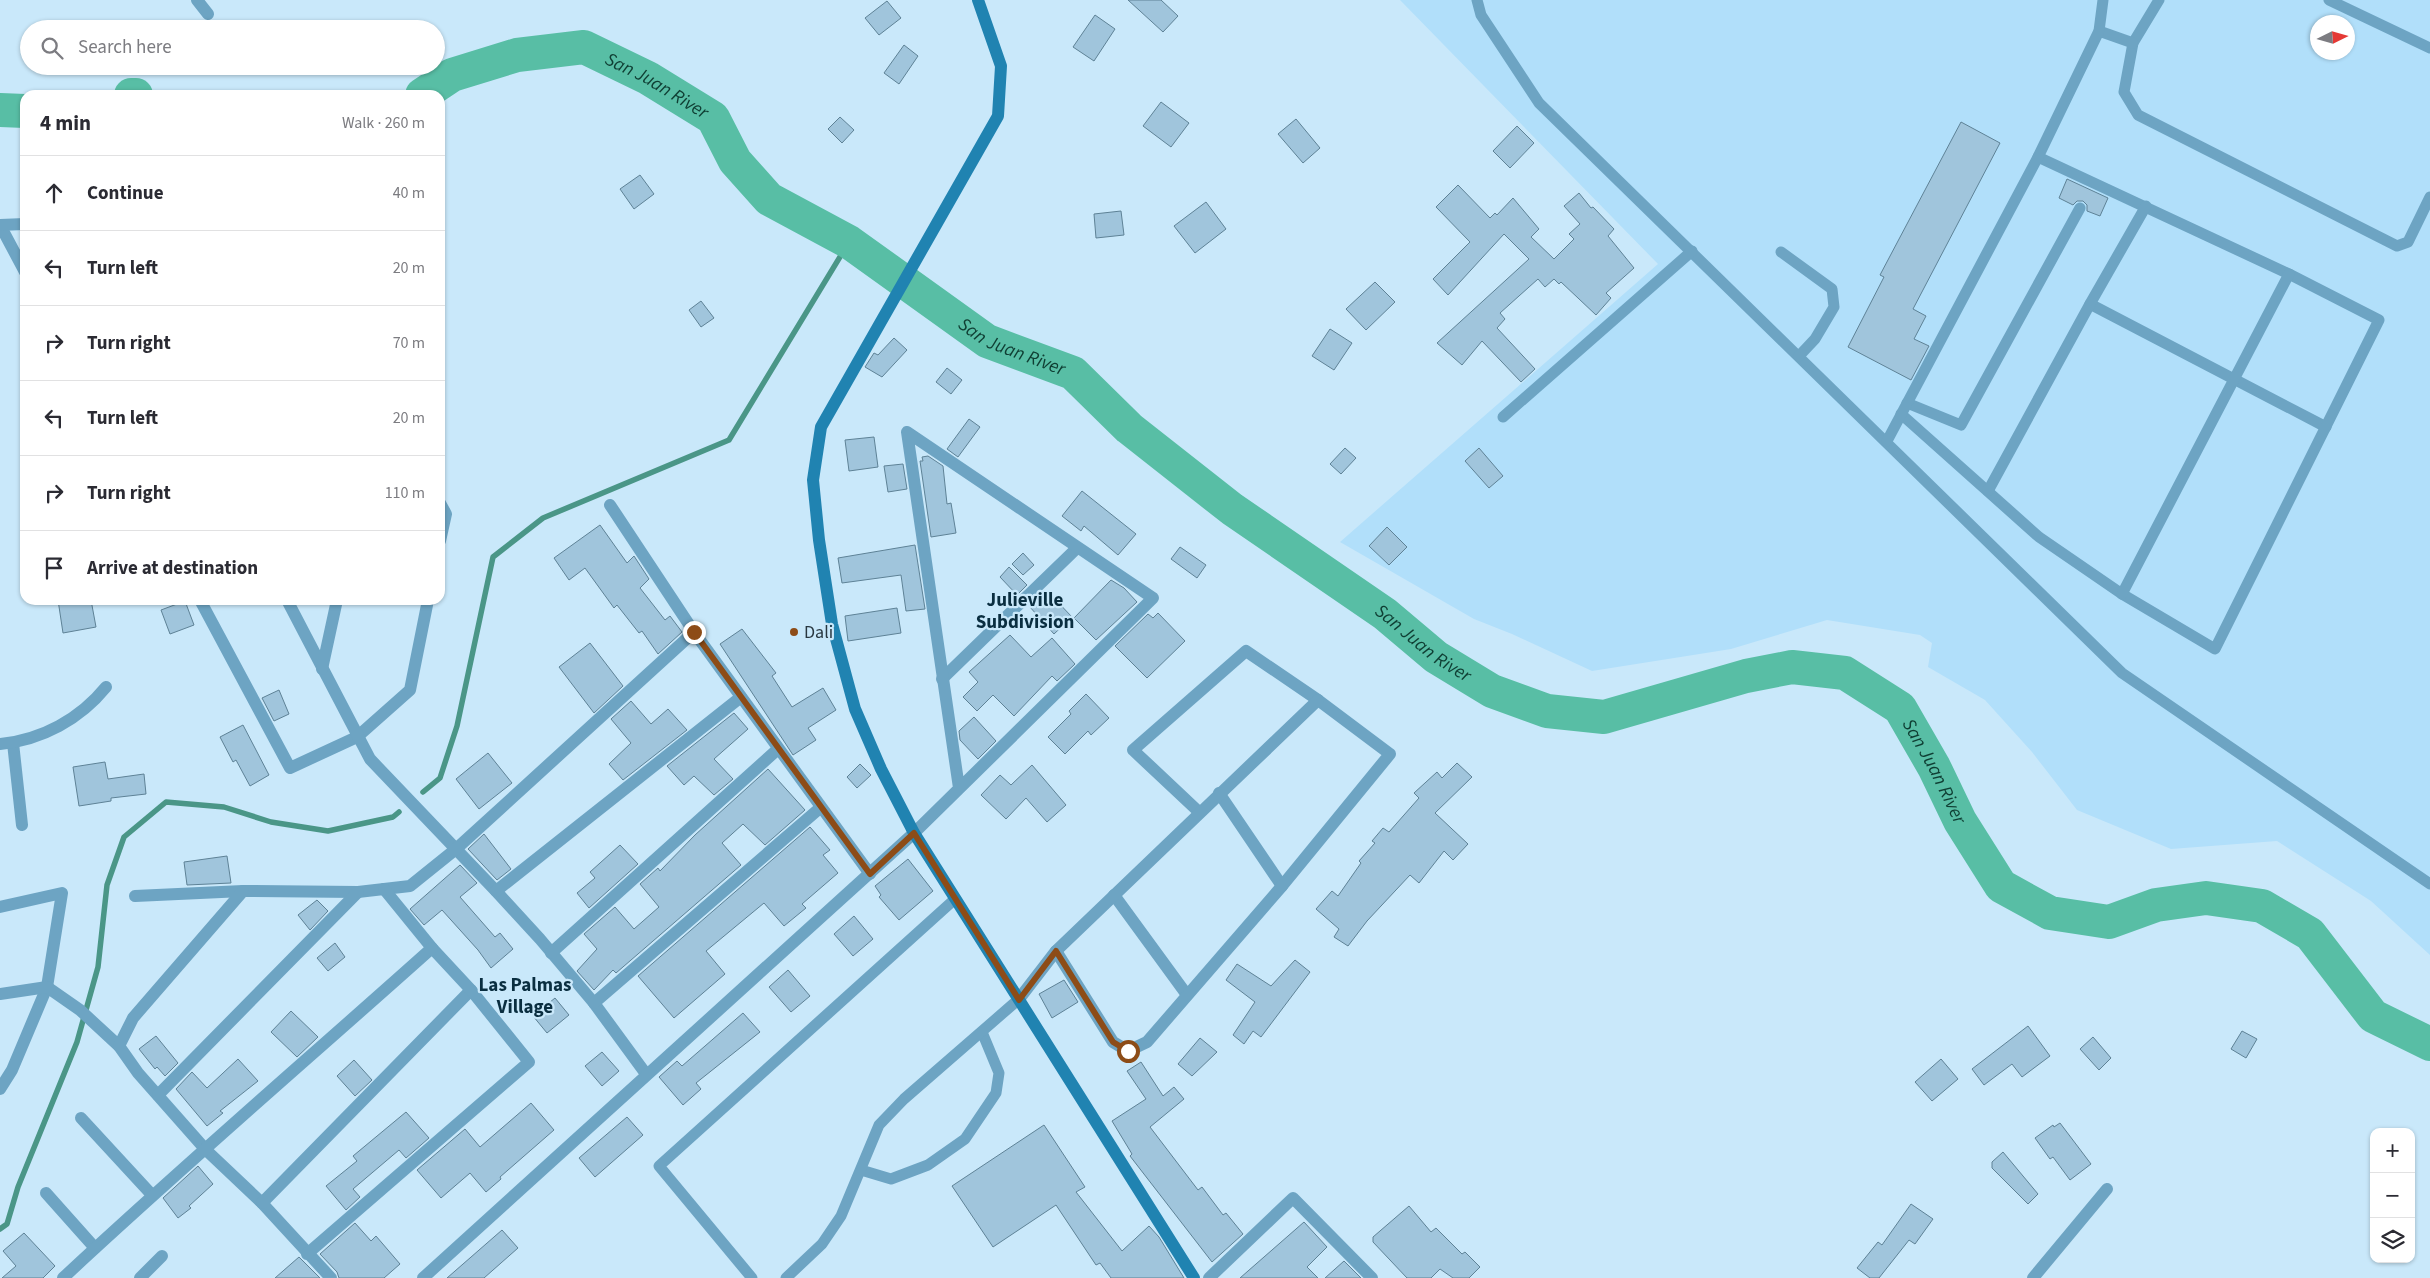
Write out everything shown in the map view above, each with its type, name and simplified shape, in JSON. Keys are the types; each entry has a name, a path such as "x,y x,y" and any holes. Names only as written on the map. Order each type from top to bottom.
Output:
{"main road":[{"path":"978,0 1001,66 998,116 821,427 813,480 832,624 855,709 881,769 914,833 1194,1278"}],"street":[{"path":"197,0 208,14"},
{"path":"20,224 0,225 20,263"},
{"path":"423,1278 646,1074 870,874 914,833 1153,598 908,432 959,788"},
{"path":"610,505 694,632 820,808 870,874"},
{"path":"942,678 1077,548"},
{"path":"203,605 290,768 357,737 410,690 427,605"},
{"path":"290,605 370,759 496,891 551,953 594,1003 646,1074"},
{"path":"322,669 337,605"},
{"path":"135,896 243,891 358,892 410,886 456,849 694,632"},
{"path":"1056,951 1113,1042 1128,1051 1147,1042 1282,886 1390,754 1318,700 1246,651 1133,750 1199,812"},
{"path":"22,824 6,743 67,723 96,700 106,687"},
{"path":"496,891 740,697"},
{"path":"1019,1000 1056,951 1218,793 1318,700"},
{"path":"551,953 778,749"},
{"path":"1218,793 1282,886"},
{"path":"594,1003 820,808"},
{"path":"307,1254 529,1062 471,990 432,948 384,889"},
{"path":"119,1046 133,1018 243,891"},
{"path":"158,1095 358,892"},
{"path":"0,907 62,893 46,987 12,1070 0,1089"},
{"path":"1114,894 1187,995"},
{"path":"62,1278 152,1195 206,1150 432,948"},
{"path":"0,994 46,987 80,1010 119,1046 158,1095 206,1150 262,1203 331,1278"},
{"path":"262,1203 471,990"},
{"path":"81,1118 152,1195"},
{"path":"2033,1278 2107,1190"},
{"path":"46,1193 95,1248"},
{"path":"1209,1278 1294,1198 1372,1278"},
{"path":"140,1278 162,1256"}],"lane":[{"path":"1477,0 1480,15 1539,103 1887,441 2122,673 2430,884"},
{"path":"1887,441 2038,156 2099,31 2104,0"},
{"path":"2159,0 2133,43 2124,92 2138,115 2397,246 2408,242 2430,196"},
{"path":"2329,0 2430,48"},
{"path":"2099,31 2133,43"},
{"path":"1901,414 2039,537 2122,594 2215,648 2379,320 2289,274 2146,206 2093,184 2038,156"},
{"path":"1988,491 2146,206"},
{"path":"1907,403 1961,425 2080,208"},
{"path":"1503,417 1692,251"},
{"path":"1781,252 1832,289 1834,307 1815,339 1799,356"},
{"path":"2122,594 2289,274"},
{"path":"2090,304 2235,378 2326,428"},
{"path":"752,1278 659,1166 955,899"},
{"path":"786,1278 827,1237 841,1216 879,1125 904,1099 1019,1000"},
{"path":"861,1170 891,1179 928,1165 965,1139 996,1093 999,1073 982,1032"}],"shaded area":[{"path":"1400,0 2430,0 2430,955 2371,901 2277,841 2171,849 2077,810 2032,752 1985,700 1928,667 1932,643 1920,635 1827,620 1731,649 1592,671 1512,634 1474,619 1340,542 1658,264"}],"building":[{"path":"1128,0 1161,0 1178,16 1163,32"},
{"path":"887,1 901,18 879,35 865,18"},
{"path":"1095,15 1115,29 1094,61 1073,47"},
{"path":"904,45 918,56 899,84 884,73"},
{"path":"1161,102 1189,123 1171,147 1143,126"},
{"path":"840,117 854,130 842,143 828,129"},
{"path":"1296,119 1320,148 1303,163 1278,134"},
{"path":"1961,122 2000,143 1913,309 1926,316 1914,339 1929,346 1911,380 1848,347 1884,277 1880,275"},
{"path":"1517,126 1534,143 1510,168 1493,151"},
{"path":"640,175 654,194 634,209 620,189"},
{"path":"2067,179 2108,198 2100,216 2087,211 2087,205 2083,201 2077,201 2073,205 2059,198"},
{"path":"1458,185 1490,218 1495,213 1497,215 1513,198 1539,229 1531,237 1554,259 1574,239 1569,234 1580,224 1564,206 1579,193 1591,208 1593,207 1614,229 1608,236 1634,268 1606,293 1611,298 1596,315 1561,282 1559,284 1554,279 1545,287 1538,279 1500,313 1505,319 1497,328 1535,369 1521,382 1482,341 1462,365 1437,343 1529,259 1504,234 1448,295 1433,279 1470,242 1436,207"},
{"path":"1206,202 1226,229 1195,253 1174,226"},
{"path":"1121,211 1124,235 1096,238 1094,214"},
{"path":"1375,282 1395,302 1366,330 1346,309"},
{"path":"701,301 714,318 701,327 689,310"},
{"path":"1330,329 1352,343 1334,370 1312,356"},
{"path":"894,338 907,350 882,377 865,367 874,353 878,355"},
{"path":"947,368 962,380 951,394 936,382"},
{"path":"969,419 980,427 958,457 947,449"},
{"path":"874,437 878,467 849,471 845,440"},
{"path":"1345,448 1356,458 1341,474 1330,464"},
{"path":"1479,448 1503,476 1489,488 1465,461"},
{"path":"928,456 943,466 947,504 951,503 956,533 931,537 920,461 923,461 922,457"},
{"path":"903,464 907,489 888,492 884,466"},
{"path":"1082,491 1136,534 1118,555 1084,526 1081,531 1062,516"},
{"path":"600,525 627,563 634,556 649,579 640,588 665,620 670,616 682,632 658,654 642,631 639,633 617,605 614,608 585,568 569,580 554,558"},
{"path":"1387,527 1407,547 1389,565 1369,546"},
{"path":"915,545 925,609 906,611 901,575 842,583 838,558"},
{"path":"1180,547 1206,565 1197,578 1171,559"},
{"path":"1023,553 1034,565 1023,575 1012,564"},
{"path":"1009,567 1027,585 1017,595 1000,577"},
{"path":"1111,580 1124,588 1137,602 1096,640 1074,618"},
{"path":"1039,596 1045,603 1052,596 1072,617 1054,634 1029,606"},
{"path":"59,605 92,605 96,627 63,633"},
{"path":"174,605 186,605 194,625 170,634 161,610"},
{"path":"897,608 901,633 848,641 845,616"},
{"path":"1158,613 1185,641 1147,678 1115,646 1148,614 1153,618"},
{"path":"742,629 776,673 772,676 792,707 823,688 836,710 808,728 816,740 793,755 720,644"},
{"path":"1010,635 1031,657 1052,638 1075,664 1057,681 1052,676 1014,716 993,695 977,711 963,697 978,682 969,672"},
{"path":"590,643 623,686 594,713 559,667"},
{"path":"279,690 289,714 274,721 262,698"},
{"path":"1086,694 1109,718 1091,735 1088,731 1065,754 1048,737 1071,714 1069,711"},
{"path":"631,701 651,724 668,709 687,730 623,780 609,764 631,743 611,719"},
{"path":"734,713 748,729 714,759 733,779 714,795 694,776 684,785 667,766"},
{"path":"974,717 996,741 978,759 960,740 959,731"},
{"path":"243,725 269,775 250,786 236,760 233,762 220,737"},
{"path":"488,753 512,783 479,809 456,779"},
{"path":"105,762 108,779 144,774 146,794 111,798 111,801 79,806 73,767"},
{"path":"1457,763 1472,777 1435,813 1468,844 1453,860 1444,851 1419,883 1410,875 1367,921 1348,946 1334,937 1339,929 1316,909 1332,891 1338,896 1361,863 1359,861 1375,843 1372,841 1383,828 1389,832 1419,798 1414,793 1437,772 1442,778"},
{"path":"860,764 871,775 857,788 847,777"},
{"path":"1032,765 1066,805 1047,822 1026,798 1006,819 981,795 1000,775 1011,785"},
{"path":"768,769 805,810 765,845 743,824 722,843 741,865 616,973 613,970 594,990 577,971 597,949 584,934 615,907 634,929 659,907 640,884 658,868 660,871 695,835"},
{"path":"810,827 830,850 823,855 838,873 802,904 806,908 784,926 764,903 706,951 725,974 674,1018 638,976"},
{"path":"484,834 511,869 497,880 468,849"},
{"path":"620,845 638,864 589,908 577,893 595,878 590,872"},
{"path":"227,856 231,883 187,885 184,862"},
{"path":"908,859 933,891 899,920 879,897 881,895 875,886"},
{"path":"460,865 477,883 460,897 495,937 500,933 513,949 491,968 478,950 442,910 424,925 410,909"},
{"path":"317,900 328,911 310,930 298,915"},
{"path":"854,916 873,939 853,956 834,934"},
{"path":"335,943 345,957 328,971 317,958"},
{"path":"1295,960 1310,972 1261,1037 1253,1031 1244,1044 1233,1035 1255,1002 1226,980 1237,964 1271,986"},
{"path":"788,970 810,996 791,1012 769,987"},
{"path":"1064,980 1078,1002 1052,1018 1039,994"},
{"path":"555,998 569,1015 547,1033 533,1016"},
{"path":"291,1011 318,1037 297,1057 271,1032"},
{"path":"743,1013 760,1032 696,1083 701,1089 683,1105 659,1077 677,1061 682,1066"},
{"path":"2028,1026 2050,1056 2022,1077 2012,1064 1984,1085 1972,1069"},
{"path":"2242,1031 2257,1039 2246,1058 2231,1049"},
{"path":"156,1036 178,1063 165,1076 157,1067 155,1069 139,1049"},
{"path":"2093,1037 2111,1058 2099,1070 2080,1049"},
{"path":"1200,1038 1217,1052 1192,1076 1178,1064"},
{"path":"602,1052 619,1071 602,1086 585,1066"},
{"path":"238,1059 258,1081 220,1111 223,1113 207,1126 176,1089 192,1072 207,1088"},
{"path":"1941,1059 1958,1079 1932,1101 1915,1082"},
{"path":"354,1060 372,1080 355,1096 337,1076"},
{"path":"1141,1062 1163,1096 1174,1087 1184,1099 1150,1127 1198,1190 1202,1187 1223,1215 1226,1213 1243,1234 1212,1262 1130,1156 1132,1154 1112,1121 1146,1099 1127,1071"},
{"path":"531,1103 554,1130 500,1177 501,1179 486,1192 470,1173 441,1198 417,1170 465,1129 480,1147"},
{"path":"406,1112 429,1138 406,1158 399,1150 353,1189 360,1197 346,1210 326,1186 357,1161 353,1156"},
{"path":"627,1117 643,1135 595,1177 579,1158"},
{"path":"2060,1123 2091,1164 2070,1180 2053,1157 2050,1159 2035,1138 2053,1125 2054,1127"},
{"path":"1044,1125 1085,1187 1076,1192 1122,1251 1149,1226 1159,1237 1184,1278 1111,1278 1100,1263 1096,1265 1056,1205 993,1247 952,1186"},
{"path":"2003,1152 2038,1194 2028,1204 1992,1168 1992,1162"},
{"path":"198,1166 213,1184 189,1206 191,1208 178,1218 163,1198"},
{"path":"1911,1204 1933,1219 1915,1244 1909,1240 1879,1278 1870,1278 1857,1268 1878,1242 1882,1245"},
{"path":"1409,1206 1431,1232 1436,1228 1462,1254 1465,1252 1480,1267 1469,1278 1453,1278 1440,1269 1431,1278 1407,1278 1373,1242 1373,1237"},
{"path":"1304,1222 1327,1247 1307,1267 1318,1278 1240,1278"},
{"path":"355,1223 371,1241 376,1236 400,1264 384,1278 339,1278 337,1272 320,1254"},
{"path":"502,1230 518,1248 484,1278 447,1278"},
{"path":"24,1233 55,1266 43,1278 2,1278 16,1266 3,1251"},
{"path":"299,1257 320,1278 275,1278"},
{"path":"1344,1261 1361,1278 1325,1278"}],"waterway":[{"name":"San Juan River","path":"430,90 452,75 517,55 584,47 648,78 713,118 735,161 769,199 849,242 987,341 1073,373 1129,428 1232,509 1385,614 1436,657 1492,691 1547,711 1604,717 1746,676 1792,667 1845,673 1900,708 1934,767 1960,821 2001,886 2050,913 2109,922 2156,905 2206,898 2262,906 2310,934 2373,1016 2430,1044"},
{"name":"San Juan River","path":"0,110 20,111"},
{"path":"423,792 440,778 457,726 493,557 543,518 729,440 849,242"},
{"path":"0,1229 7,1224 18,1187 77,1042 98,967 107,885 124,837 166,802 224,807 271,822 328,831 393,817 399,812"}],"place":[{"name":"Dali","path":"794,632"}],"district":[{"name":"Julieville Subdivision","path":"1025,611"},
{"name":"Las Palmas Village","path":"525,996"}],"route":[{"path":"694,632 820,808 870,874 914,833 1019,1000 1056,951 1113,1042 1128,1051"}]}
